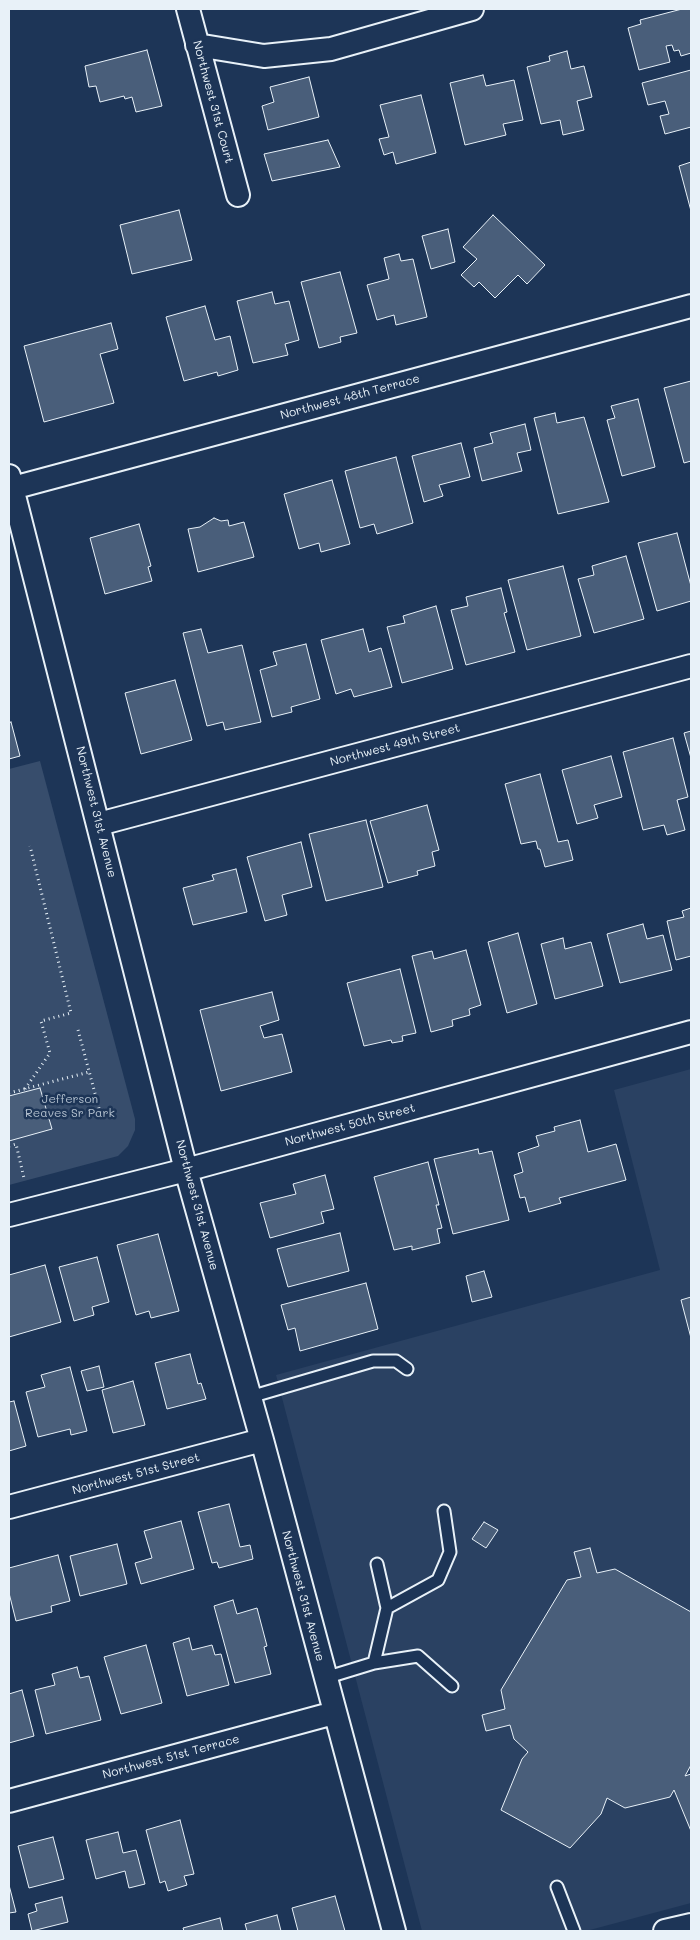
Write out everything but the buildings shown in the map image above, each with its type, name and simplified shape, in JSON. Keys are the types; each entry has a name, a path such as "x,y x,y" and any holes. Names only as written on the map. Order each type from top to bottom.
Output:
{"street":[{"name":"Northwest 31st Court","path":"188,9 238,195"},
{"path":"197,45 264,56 330,49 472,9"},
{"name":"Northwest 48th Terrace","path":"10,484 691,306"},
{"name":"Northwest 31st Avenue","path":"10,484 99,824 186,1170 250,1396 394,1931"},
{"name":"Northwest 49th Street","path":"99,824 691,666"},
{"name":"Northwest 50th Street","path":"9,1215 186,1170 691,1032"},
{"name":"Northwest 51st Street","path":"9,1507 262,1440"},
{"name":"Northwest 51st Terrace","path":"9,1801 334,1713"},
{"path":"665,1931 691,1925"}],"lane":[{"path":"250,1396 373,1362 396,1361 407,1369"},
{"path":"387,1608 438,1580 450,1552 444,1511"},
{"path":"374,1663 387,1608 377,1564"},
{"path":"325,1678 374,1663 418,1656 452,1686"},
{"path":"557,1888 574,1931"}],"path":[{"path":"25,1088 50,1053 41,1021 71,1013 30,846"},
{"path":"78,1030 100,1112"},
{"path":"9,1093 89,1072"},
{"path":"9,1146 16,1144 24,1178"}],"shaded area":[{"path":"691,1069 691,1903 586,1931 422,1931 276,1375 660,1270 614,1090"}],"green space":[{"name":"Jefferson Reaves Sr Park","path":"40,761 135,1119 135,1130 128,1146 118,1156 9,1185 9,769"}]}
